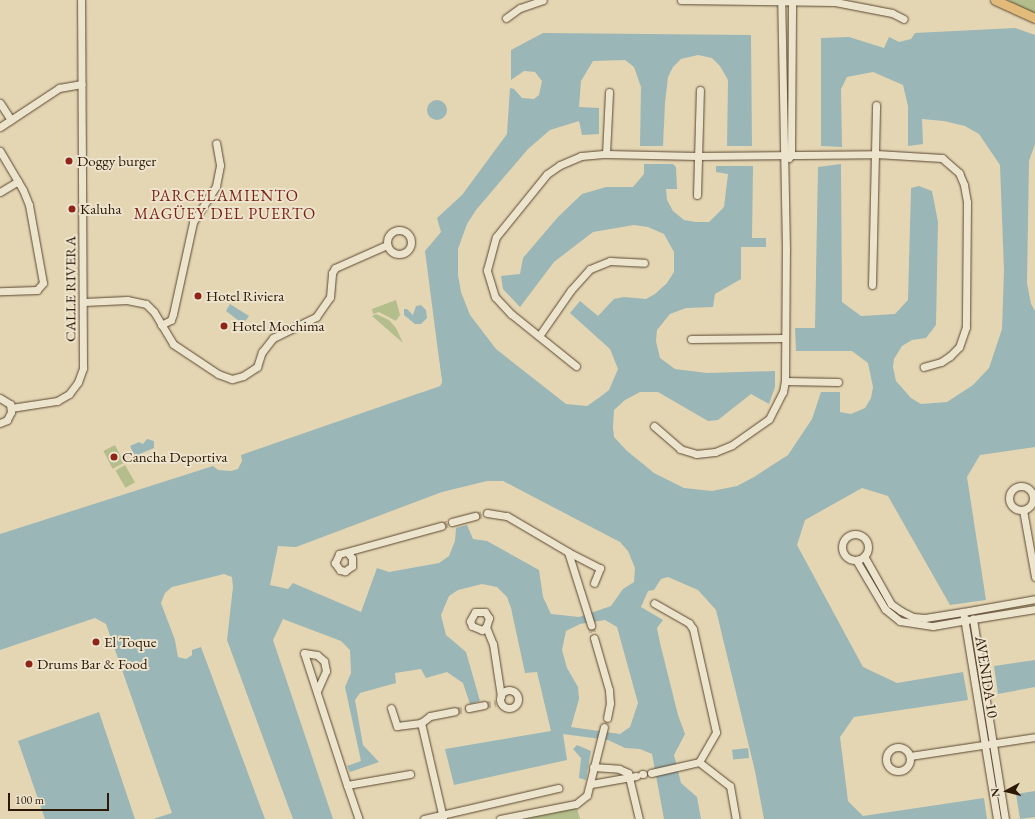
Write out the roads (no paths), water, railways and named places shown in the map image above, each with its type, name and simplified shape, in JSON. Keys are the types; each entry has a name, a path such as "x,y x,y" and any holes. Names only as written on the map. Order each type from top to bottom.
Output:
{"main road":[{"path":"995,0 1035,18"}],"street":[{"name":"CALLE RIVERA","path":"11,408 57,401 69,394 78,382 83,368 84,302 81,0"},
{"path":"506,18 520,8 543,0"},
{"path":"681,0 835,2 892,13 904,19"},
{"path":"654,426 680,449 696,454 715,452 732,445 769,418 778,404 785,382 786,163 783,154 781,1"},
{"path":"786,163 791,154 792,1"},
{"path":"0,127 59,88 82,84"},
{"path":"697,195 700,90"},
{"path":"606,154 609,92"},
{"path":"0,103 11,120"},
{"path":"872,285 876,105"},
{"path":"161,325 171,320 173,314 193,222 216,186 220,165 216,144"},
{"path":"0,151 18,181 29,205 43,284 37,290 0,291"},
{"path":"576,366 511,314 495,297 487,270 496,237 547,174 571,159 606,154 697,156 876,154 942,158 959,173 964,185 967,202 966,327 959,347 950,356 941,362 924,368"},
{"path":"0,192 18,181"},
{"path":"84,302 136,300 154,312 172,344 184,354 225,377 243,376 257,366 262,352 273,338 306,324 322,311 330,297 332,274 335,268 387,245"},
{"path":"539,336 571,290 590,269 610,261 644,262"},
{"path":"691,339 785,338"},
{"path":"785,382 838,382"},
{"path":"0,398 7,401 11,408 7,420 0,422"},
{"path":"1023,510 1035,577"},
{"path":"487,513 508,516 568,552 600,568 594,583"},
{"path":"453,522 474,516"},
{"path":"348,553 441,526"},
{"path":"851,534 859,535 866,540 867,548 864,556 856,560 848,558 843,552 844,540 851,534"},
{"path":"568,552 590,625"},
{"path":"864,556 891,604 900,612 913,617 925,618 1035,600"},
{"path":"856,560 885,609 900,621 933,626 973,619 971,610"},
{"path":"652,773 699,762 716,732 694,634 688,622 654,603"},
{"name":"AVENIDA 10","path":"1005,819 973,619 1035,609"},
{"name":"AVENIDA 10","path":"963,612 997,819"},
{"path":"486,627 493,644 499,700"},
{"path":"594,638 609,690 610,703 606,718"},
{"path":"317,691 326,671 324,661 317,655 304,653 359,819"},
{"path":"975,684 984,683"},
{"path":"469,708 484,705"},
{"path":"391,708 397,726 421,723 430,716 455,711"},
{"path":"421,723 443,817"},
{"path":"500,819 576,804 587,795 591,784 599,743 604,729"},
{"path":"910,756 1035,737"},
{"path":"699,762 730,786 736,819"},
{"path":"593,768 624,770 638,775"},
{"path":"347,785 410,774"},
{"path":"591,784 638,775"},
{"path":"638,775 639,819"},
{"path":"424,819 443,817 558,788"},
{"path":"996,809 1004,808"}],"water":[{"path":"1015,28 1035,35 1035,144 1029,161 1027,283 1031,304 1035,311 1035,447 980,455 967,477 986,600 950,605 888,496 862,488 805,520 797,545 863,667 897,683 963,672 968,700 854,717 840,737 848,801 863,816 984,798 987,819 764,819 755,771 716,610 698,590 668,577 661,579 654,590 648,591 641,607 663,620 657,628 678,715 685,734 674,755 681,783 697,797 701,819 664,819 652,754 640,749 625,748 608,740 563,734 567,760 454,785 445,749 551,731 537,672 525,673 511,608 507,597 497,587 482,584 458,590 449,596 441,615 446,635 466,652 480,701 470,704 463,683 447,672 426,678 421,669 395,673 396,683 360,693 355,700 363,745 379,762 350,772 347,766 361,761 345,687 351,673 350,650 341,641 283,619 273,640 333,819 293,819 227,640 233,587 232,577 224,574 172,587 165,593 161,603 175,640 178,657 186,659 192,655 192,650 201,647 265,819 153,819 172,813 106,624 95,618 0,650 0,534 213,466 218,470 231,471 238,469 242,461 241,455 440,386 442,382 425,251 441,232 437,218 462,195 507,134 510,88 514,89 522,98 534,99 539,95 542,81 535,72 524,71 511,80 511,50 543,33 751,35 752,146 727,146 728,80 720,66 712,58 698,55 681,59 673,67 668,77 663,146 640,146 641,87 634,67 625,60 593,61 581,81 579,107 599,108 599,134 582,135 579,121 550,130 528,149 476,210 467,224 458,249 458,275 461,292 470,315 496,349 566,404 587,406 600,397 609,390 618,369 610,349 570,313 580,301 598,316 614,299 624,297 646,299 655,294 667,283 674,272 674,252 664,234 648,227 634,225 593,232 554,262 520,307 503,289 501,276 520,274 523,258 558,217 582,194 606,187 633,187 644,174 644,164 673,164 676,167 677,189 666,189 667,200 673,211 684,220 696,222 709,222 724,207 728,174 716,172 716,166 753,166 752,238 766,238 766,247 741,247 741,279 715,294 713,307 686,308 670,314 657,330 656,341 660,358 675,369 707,373 775,371 775,387 769,404 751,394 718,420 708,421 658,392 640,392 625,400 614,410 613,427 614,437 626,450 654,473 684,488 712,491 737,486 754,477 788,455 812,419 821,392 840,392 840,412 851,414 865,408 871,398 873,387 868,363 852,351 796,351 795,328 815,328 818,167 841,164 842,302 861,316 895,314 908,300 911,188 919,186 932,191 938,222 936,325 926,338 912,340 902,346 894,359 893,367 896,381 911,398 921,404 947,402 973,385 989,368 1002,329 1004,270 1000,165 979,134 965,126 944,121 922,119 923,144 908,146 908,106 903,85 873,72 847,77 841,89 842,147 821,146 821,38 849,37 884,48 889,37 899,42 911,39 915,33","holes":["487,481 503,481 620,542 628,551 635,568 634,582 623,589 611,606 579,617 551,614 543,597 539,570 487,541 473,539 467,525 456,528 455,541 449,556 439,563 389,572 377,568 361,612 293,583 288,589 270,585 278,546 296,547 442,492","605,620 617,627 638,703 630,727 620,734 571,727 579,699 578,687 567,668 562,650 566,631 580,624"]},
{"path":"437,100 444,103 447,110 444,117 437,120 430,117 427,110 430,103"},
{"path":"230,304 249,316 243,324 226,311"},
{"path":"421,305 426,310 427,318 421,324 415,324 404,315 404,309 407,309 413,315 416,306"},
{"path":"147,439 154,441 154,448 135,456 130,446 139,442 143,444"},
{"path":"1035,660 1035,687 998,694 994,666"},
{"path":"99,712 135,819 45,819 18,741"},
{"path":"577,745 591,751 586,780 579,778 581,758 573,749"},
{"path":"748,748 749,758 733,760 732,750"},
{"path":"1035,791 1035,817 1020,819 1016,794"}],"tunnel":[{"path":"475,516 487,513"},
{"path":"441,526 452,522"},
{"path":"591,625 594,638"},
{"path":"484,705 496,703"},
{"path":"455,711 469,708"}],"place":[{"name":"Doggy burger","path":"69,161"},
{"name":"Kaluha","path":"72,209"},
{"name":"Hotel Riviera","path":"198,296"},
{"name":"Hotel Mochima","path":"224,326"},
{"name":"Cancha Deportiva","path":"114,457"},
{"name":"El Toque","path":"96,642"},
{"name":"Drums Bar & Food","path":"29,664"}],"district":[{"name":"PARCELAMIENTO MAGÜEY DEL PUERTO","path":"225,205"}]}
